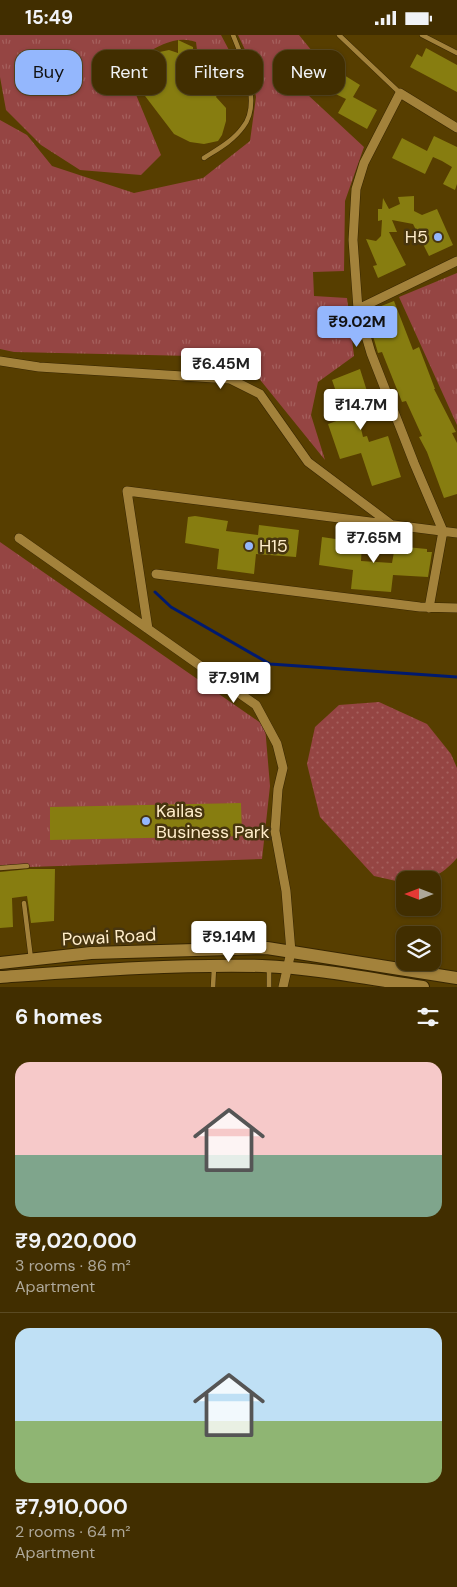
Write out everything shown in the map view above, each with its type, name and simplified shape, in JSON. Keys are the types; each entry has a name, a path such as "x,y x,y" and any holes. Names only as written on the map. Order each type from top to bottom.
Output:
{"main road":[{"name":"Powai Road","path":"0,963 120,952 266,948 457,978"},
{"name":"Powai Road","path":"0,977 91,970 269,966 424,987"},
{"path":"428,987 430,973"}],"street":[{"path":"429,608 443,531 378,371 358,309 353,240 356,189 364,163 400,93 457,128"},
{"path":"358,309 457,261"},
{"path":"0,361 39,367 230,379 260,394 308,462 392,525"},
{"path":"148,629 127,491 457,533"},
{"path":"19,538 256,705 277,744 283,768 278,789 275,831 286,891 291,952 282,987"},
{"path":"156,574 429,608 457,608"}],"lane":[{"path":"204,158 232,139 245,126 250,110 251,89 233,35"},
{"path":"339,35 400,93"},
{"path":"422,35 457,53"},
{"path":"0,868 28,866"},
{"path":"24,903 31,960"},
{"path":"269,966 269,987"},
{"path":"213,987 214,967"}],"green space":[{"path":"0,35 221,35 229,50 197,50 196,42 176,40 151,50 92,50 92,95 136,95 161,155 141,175 80,170 41,145 6,110 0,77"},
{"path":"238,35 299,35 311,50 273,50 273,95 308,95 364,147 345,201 344,271 313,272 314,296 347,298 354,356 318,382 311,415 325,460 249,366 192,356 14,352 0,349 0,120 27,135 52,166 134,193 203,178 250,141 256,95 263,95 263,50 245,50"},
{"path":"457,273 457,425 399,297"},
{"path":"0,542 265,726 270,786 262,859 0,868"},
{"path":"379,702 427,724 451,754 457,768 457,858 441,872 396,871 396,881 374,876 320,817 307,764 315,727 339,705"}],"building":[{"path":"178,40 193,47 193,50 178,50"},
{"path":"426,48 457,65 457,92 410,67 417,54 422,57"},
{"path":"166,51 176,52 176,95 217,95 216,97 226,108 226,121 218,141 204,144 190,142 174,134 144,95 166,95"},
{"path":"345,76 360,85 353,97 377,110 367,129 338,113 346,99 338,95 345,95"},
{"path":"434,136 457,147 457,184 455,190 443,184 452,167 442,161 433,157 425,174 392,158 402,138 427,151"},
{"name":"H5","path":"414,196 414,211 422,215 437,209 453,245 429,256 413,224 392,220 397,232 389,232 406,265 378,278 373,266 377,265 366,239 376,241 381,236 382,220 378,221 378,209 382,209 383,198 389,209 400,204 398,197"},
{"path":"394,301 413,350 419,347 434,389 456,432 452,433 457,443 457,494 444,498 427,452 419,437 422,436 406,401 402,402 382,352 378,353 366,312"},
{"path":"360,369 372,407 357,412 363,437 367,436 369,442 388,436 401,477 372,486 361,453 340,459 328,424 345,418 332,380"},
{"name":"H15","path":"195,516 228,521 226,531 258,535 259,525 299,530 296,557 256,554 254,574 217,569 219,549 185,543 188,517"},
{"path":"322,537 362,543 361,561 392,563 395,546 427,549 427,552 432,552 428,577 393,575 391,592 351,589 353,570 319,565"},
{"name":"Kailas Business Park","path":"241,803 242,836 50,840 50,807"},
{"path":"55,869 54,921 31,923 27,896 12,898 13,927 0,928 0,872"}],"waterway":[{"path":"155,592 171,607 270,664 457,677"}],"place":[{"name":"H5","path":"438,237"},
{"name":"H15","path":"249,546"},
{"name":"Kailas Business Park","path":"146,821"}]}
